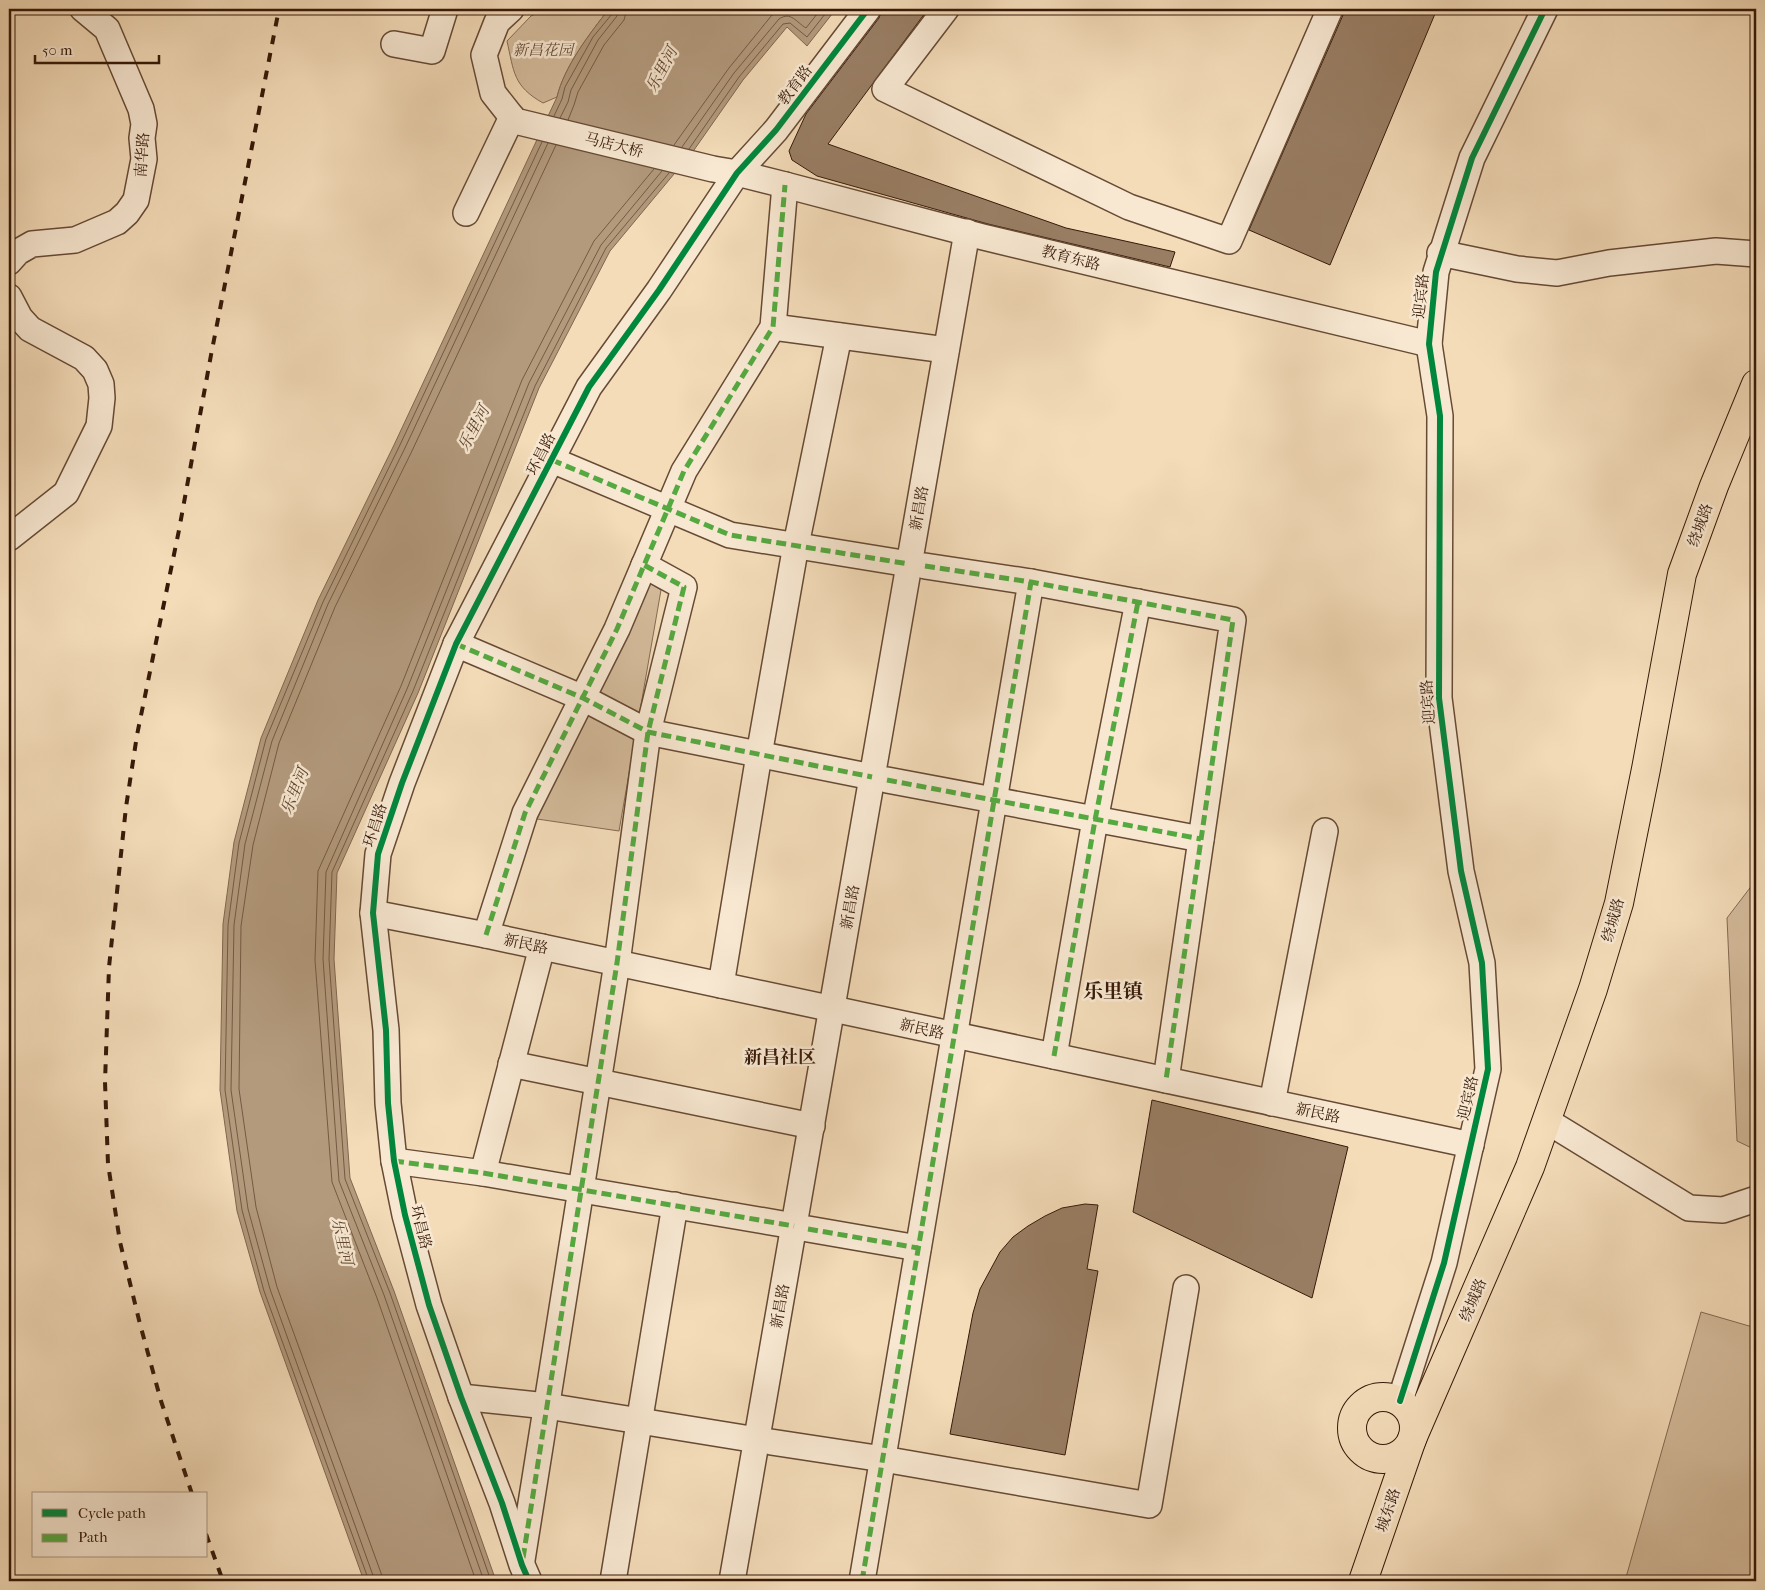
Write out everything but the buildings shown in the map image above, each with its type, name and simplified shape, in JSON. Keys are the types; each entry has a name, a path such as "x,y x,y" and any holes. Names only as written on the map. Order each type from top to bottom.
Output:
{"highway":[{"name":"绕城路","path":"1412,1439 1530,1167 1593,989 1619,903 1682,574 1714,486 1756,384"},
{"path":"1381,1396 1391,1397 1400,1401 1408,1408 1413,1418 1415,1429 1412,1439 1403,1452 1389,1459 1378,1459 1368,1455 1354,1440 1353,1420 1357,1411 1363,1403 1372,1398 1381,1396"},
{"name":"城东路","path":"1363,1581 1412,1439"}],"street":[{"name":"南华路","path":"9,262 18,252 32,244 75,240 117,222 128,213 136,200 144,159 142,138 144,124 141,109 107,29 84,9"},
{"path":"394,44 432,51 445,9"},
{"path":"466,214 514,119 493,93 484,55 497,22 511,9"},
{"name":"教育路","path":"737,173 776,130 868,9"},
{"path":"946,9 885,89 1129,207 1229,241 1330,9"},
{"name":"迎宾路","path":"1400,1401 1444,1263 1488,1069 1482,963 1461,871 1439,698 1440,416 1429,344 1436,272 1440,253 1472,158 1544,9"},
{"name":"马店大桥","path":"514,119 713,169"},
{"name":"教育东路","path":"713,169 785,184 975,234 1429,344"},
{"name":"环昌路","path":"525,1573 502,1504 461,1398 429,1305 405,1215 394,1161 388,1103 386,1030 373,913 378,854 402,783 456,644 589,387 659,290 737,173"},
{"path":"486,935 525,812 617,629 684,471 773,327 785,184"},
{"name":"新昌路","path":"917,565 946,350 975,234"},
{"name":"新昌路","path":"801,1227 812,1126 839,1010 975,234"},
{"path":"1440,253 1517,269 1557,273 1609,263 1716,251 1756,254"},
{"path":"9,297 20,318 30,328 84,358 95,370 101,384 102,398 98,426 66,493 9,538"},
{"path":"773,327 946,350"},
{"path":"721,985 796,545 839,336"},
{"path":"552,460 730,535 1031,582 1233,620 1166,1080"},
{"path":"525,1573 547,1406 617,963 648,732 684,587 644,565"},
{"path":"862,1581 1031,582"},
{"path":"1054,1056 1095,820 1138,602"},
{"path":"456,644 583,698 648,732 994,801 1201,839"},
{"path":"1272,1103 1324,831"},
{"name":"新民路","path":"373,913 486,935 1470,1145"},
{"path":"484,1173 542,947"},
{"name":"新昌路","path":"747,1581 764,1441 801,1227 839,1048 839,1010"},
{"path":"511,1064 812,1126"},
{"path":"1547,1121 1689,1208 1724,1210 1756,1199"},
{"path":"394,1161 484,1173 918,1248"},
{"path":"613,1581 675,1205"},
{"path":"461,1398 547,1406 882,1459 1149,1505 1186,1288"},
{"name":"新昌路","path":"732,1581 764,1441"}],"green space":[{"name":"新昌花园","path":"544,9 609,9 586,39 572,62 565,74 557,97 543,103 533,97 520,84 516,77 507,41 531,16"},
{"path":"646,581 661,590 619,831 537,819"},
{"path":"1756,880 1756,1150 1737,1141 1727,918"},
{"path":"1701,1312 1756,1328 1756,1581 1625,1581"}],"water":[{"name":"乐里河","path":"609,9 836,9 807,46 787,27 743,80 694,150 610,251 539,388 418,693 337,873 334,959 350,1178 394,1291 496,1581 364,1581 260,1292 237,1211 220,1090 223,924 234,842 261,738 318,600 394,445 557,97 565,74 586,39"}],"railway":[{"path":"191,1492 161,1401 120,1242 108,1164 105,1082 109,967 126,807 137,735 179,530 211,355 279,9"},
{"path":"208,1540 223,1581"}],"marked path":[{"path":"486,935 525,813 617,629 684,471 773,327 785,185"},
{"path":"552,460 730,535 909,564"},
{"path":"523,1558 617,963 648,732 684,587 644,565"},
{"path":"925,566 1031,582 1233,620 1166,1080"},
{"path":"862,1581 1031,582"},
{"path":"1054,1056 1095,820 1138,602"},
{"path":"456,644 583,698 648,732 872,777"},
{"path":"887,780 1201,839"},
{"path":"394,1161 483,1173 794,1226"},
{"path":"808,1229 918,1248"}],"cycle path":[{"path":"529,1581 429,1305 405,1215 394,1161 388,1103 386,1030 373,913 378,854 402,783 456,644 589,387 659,290 737,173 776,130 868,9"},
{"path":"1400,1401 1444,1263 1488,1069 1482,963 1461,871 1439,698 1440,416 1429,344 1436,272 1472,158 1545,9"}],"district":[{"name":"乐里镇","path":"1113,991"},
{"name":"新昌社区","path":"780,1057"}]}
